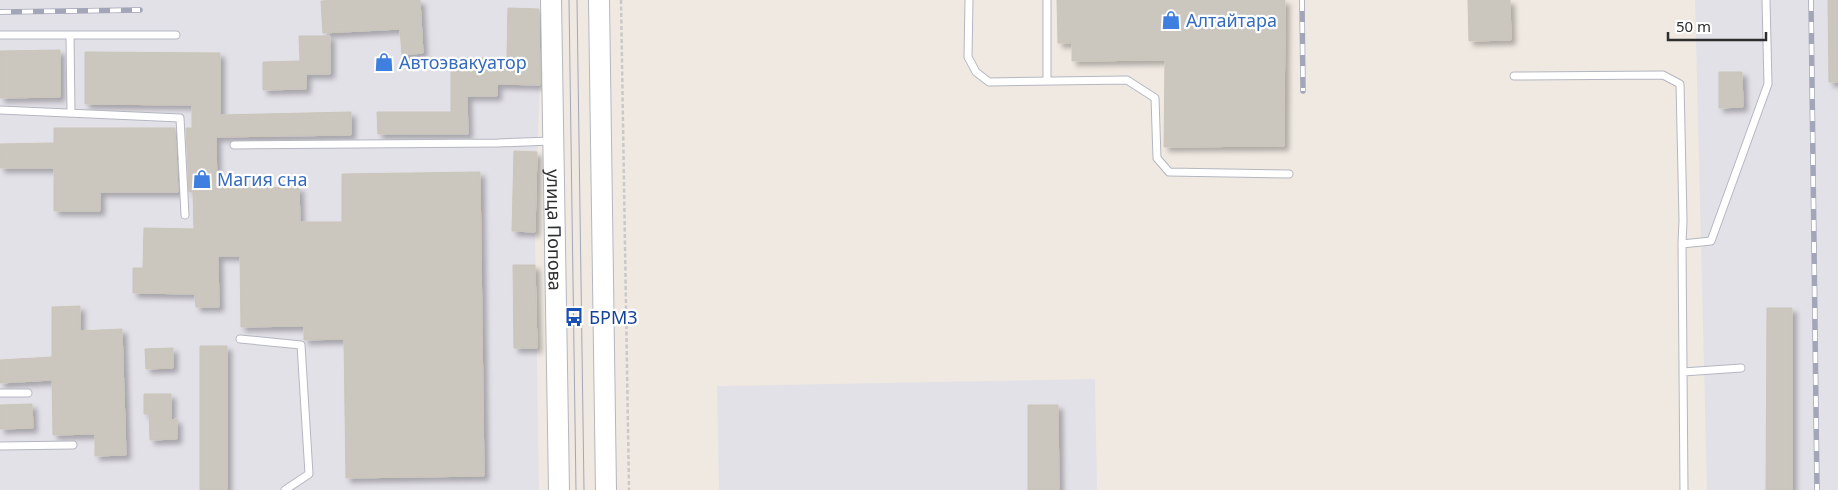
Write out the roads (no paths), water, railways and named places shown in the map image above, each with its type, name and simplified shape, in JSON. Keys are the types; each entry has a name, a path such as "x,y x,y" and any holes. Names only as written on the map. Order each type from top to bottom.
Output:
{"main road":[{"name":"улица Попова","path":"552,0 559,490"},
{"path":"599,0 606,490"}],"lane":[{"path":"969,0 968,57 976,72 989,82 1127,80 1155,98 1157,158 1170,172 1290,174"},
{"path":"1047,0 1047,81"},
{"path":"1682,244 1711,241 1768,84 1766,0"},
{"path":"0,35 176,35"},
{"path":"70,35 71,113"},
{"path":"1514,76 1663,75 1680,84 1683,220 1684,490"},
{"path":"0,110 180,118 185,215"},
{"path":"234,145 554,141"},
{"path":"240,339 301,345 309,474 284,490"},
{"path":"1683,372 1740,368"},
{"path":"0,393 28,393"},
{"path":"0,446 73,445"}],"tram line":[{"path":"569,0 576,490"},
{"path":"577,0 584,490"}],"railway":[{"path":"1302,0 1303,91"},
{"path":"1811,0 1817,490"},
{"path":"0,12 140,10"}],"place":[{"name":"Алтайтара","path":"1171,20"},
{"name":"Автоэвакуатор","path":"384,62"},
{"name":"Магия сна","path":"202,179"},
{"name":"БРМЗ","path":"574,317"}]}
